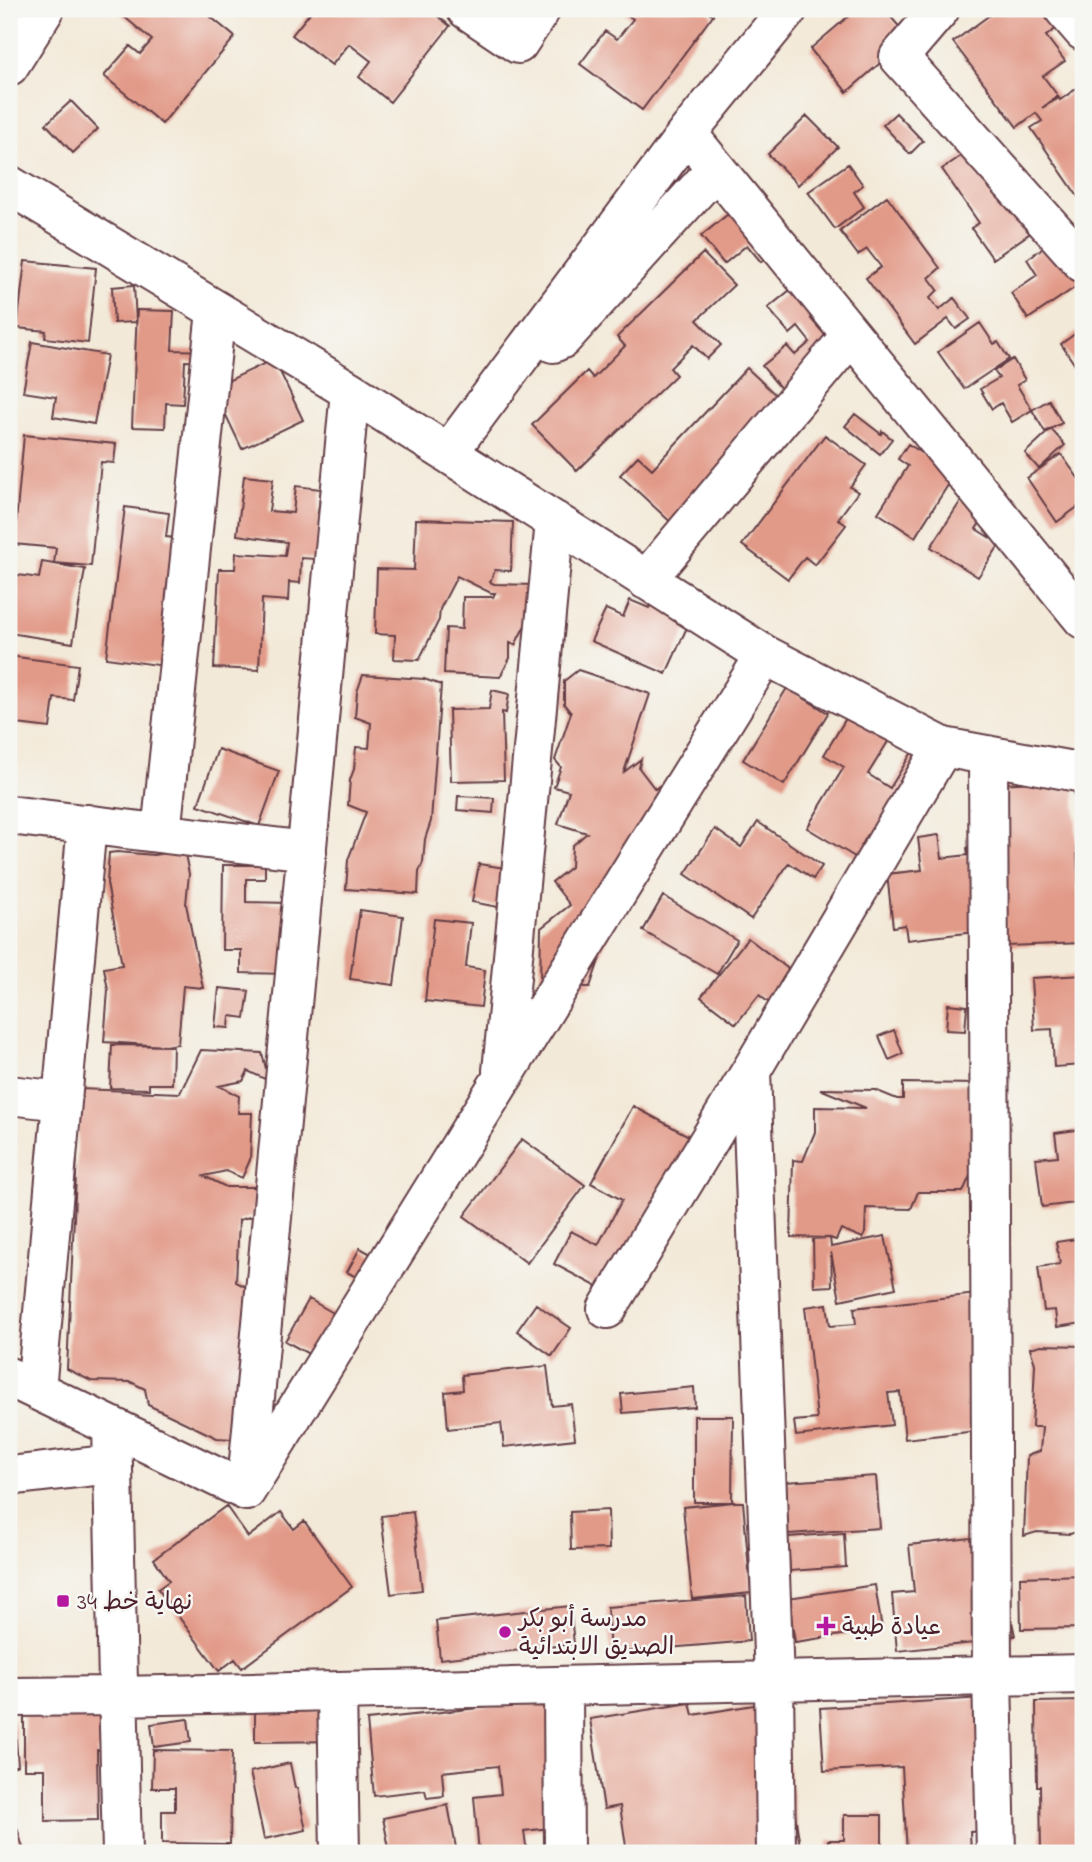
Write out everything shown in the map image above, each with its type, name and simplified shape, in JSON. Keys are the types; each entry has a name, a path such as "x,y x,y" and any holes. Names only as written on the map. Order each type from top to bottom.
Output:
{"street":[{"path":"9,66 45,9"},
{"path":"466,9 518,44 541,9"},
{"path":"448,453 687,133 788,9"},
{"path":"940,9 899,57 1078,245"},
{"path":"1064,9 1083,31"},
{"path":"687,133 1083,619"},
{"path":"517,361 562,339 716,169"},
{"path":"10,197 216,311 350,391 765,655 943,747 1083,773"},
{"path":"162,833 216,311"},
{"path":"646,580 851,335"},
{"path":"246,1492 350,391"},
{"path":"502,1080 555,522"},
{"path":"246,1492 765,655"},
{"path":"607,1309 943,747"},
{"path":"988,755 992,1676 996,1853"},
{"path":"9,815 307,850"},
{"path":"88,824 62,1101 22,1383 246,1492"},
{"path":"751,1071 774,1680 776,1853"},
{"path":"9,1095 62,1101"},
{"path":"112,1427 122,1853"},
{"path":"9,1476 113,1464"},
{"path":"9,1697 1083,1674"},
{"path":"563,1686 564,1853"},
{"path":"337,1691 340,1853"}],"building":[{"path":"115,9 201,9 235,37 162,124 104,76 130,46 140,54 152,40"},
{"path":"313,9 429,9 450,26 390,102 359,77 371,61 349,44 332,65 292,35"},
{"path":"619,9 704,9 713,15 642,110 580,64 605,31 617,39 633,19"},
{"path":"857,9 884,9 909,38 847,92 810,49"},
{"path":"998,9 1067,9 1073,16 1046,36 1065,61 1043,76 1058,96 1042,108 1059,98 1060,100 1083,84 1083,204 1031,128 1042,121 1036,113 1017,127 953,42"},
{"path":"71,101 98,129 73,153 46,124"},
{"path":"896,113 923,141 910,154 883,125"},
{"path":"807,116 838,147 798,185 768,154"},
{"path":"974,147 1049,220 993,259 971,228 979,223 942,169"},
{"path":"848,164 863,185 854,192 864,207 835,229 808,192"},
{"path":"887,196 940,268 929,278 938,290 930,298 939,310 954,298 970,319 956,329 948,319 915,344 866,278 881,267 867,249 858,255 840,231"},
{"path":"743,202 780,246 761,262 747,245 724,264 701,236"},
{"path":"1062,235 1083,267 1083,282 1028,319 1011,293 1037,275 1027,259"},
{"path":"703,253 734,285 697,320 721,345 707,359 693,345 670,368 676,375 577,471 532,425 587,371 593,378 625,346 617,337"},
{"path":"25,261 96,268 88,343 45,338 46,331 17,328"},
{"path":"811,273 834,301 811,319 837,349 792,402 762,366 787,346 795,355 810,342 798,327 790,334 768,308"},
{"path":"134,285 136,322 114,323 112,287"},
{"path":"137,310 174,311 172,350 210,351 209,362 185,361 183,404 166,403 165,428 132,427"},
{"path":"980,323 994,344 998,342 1009,359 964,389 938,352"},
{"path":"1083,328 1083,377 1061,344"},
{"path":"32,342 107,355 94,424 53,417 56,397 23,392"},
{"path":"274,359 303,420 242,449 213,388"},
{"path":"1013,359 1025,380 1017,385 1032,410 1012,422 1001,403 992,409 980,389 999,378 994,371"},
{"path":"747,368 794,412 691,541 620,475 638,456 652,469"},
{"path":"1049,400 1062,423 1045,432 1032,410"},
{"path":"855,414 892,439 880,454 845,426"},
{"path":"1051,429 1065,445 1039,469 1025,453"},
{"path":"24,435 116,444 114,463 101,462 91,566 54,563 56,548 14,544"},
{"path":"825,435 866,465 850,487 858,492 838,519 846,525 815,565 805,557 788,579 742,545"},
{"path":"908,444 955,474 915,537 878,513 908,466 898,459"},
{"path":"1061,454 1083,485 1083,509 1079,506 1057,522 1027,478"},
{"path":"244,476 273,479 269,511 293,513 296,486 321,489 318,513 321,514 315,559 301,558 300,583 289,582 288,601 262,599 259,670 214,668 219,569 235,569 236,553 285,556 287,542 237,535"},
{"path":"964,496 988,511 976,529 1000,544 978,577 931,547"},
{"path":"125,507 169,513 166,537 196,540 172,667 106,658"},
{"path":"416,519 513,522 511,571 495,570 490,582 536,585 536,604 515,645 510,643 510,658 500,677 444,674 446,628 462,629 463,597 493,597 495,593 457,576 419,660 394,659 395,635 375,634 377,569 414,570"},
{"path":"42,562 85,569 73,643 9,633 10,574 39,578"},
{"path":"654,597 693,614 666,674 591,641 606,609 623,617 630,600 649,608"},
{"path":"9,656 78,665 73,700 54,698 50,728 9,723"},
{"path":"578,670 650,694 624,772 641,759 639,768 655,789 698,756 607,937 590,987 540,986 541,928 570,905 552,882 571,867 572,846 587,833 558,824 569,791 554,787 561,767 555,760 571,713 564,704 564,681"},
{"path":"363,675 424,679 441,685 431,821 419,872 418,894 346,889 348,860 366,812 348,805 356,747 369,748 371,723 355,717 357,692"},
{"path":"787,688 828,713 784,785 743,760"},
{"path":"492,690 509,694 506,713 502,712 504,780 451,781 449,710 489,709"},
{"path":"851,710 892,735 868,774 890,788 917,744 948,763 870,866 807,828 844,767 824,755"},
{"path":"218,749 279,771 259,826 198,805"},
{"path":"1074,780 1081,943 1006,946 999,784"},
{"path":"458,796 494,798 493,813 457,810"},
{"path":"758,822 822,866 813,879 789,863 751,919 685,874 715,829 741,847"},
{"path":"939,835 942,858 968,855 967,848 990,845 1000,929 907,940 905,925 893,927 887,874 922,870 918,838"},
{"path":"109,853 185,854 189,874 186,904 203,988 183,986 178,1044 165,1046 104,1042 108,990 104,968 122,965 107,883"},
{"path":"479,864 505,868 498,907 472,902"},
{"path":"223,865 265,865 265,879 246,879 246,902 289,903 288,974 241,973 241,950 222,950"},
{"path":"663,896 737,940 717,974 643,931"},
{"path":"360,910 403,916 394,985 350,979"},
{"path":"434,919 471,923 466,967 485,970 481,1007 425,1001"},
{"path":"748,938 800,978 777,1009 759,995 736,1024 701,997"},
{"path":"1083,975 1083,1065 1054,1067 1052,1029 1034,1030 1031,978"},
{"path":"219,988 249,991 245,1018 230,1016 229,1028 215,1027"},
{"path":"948,1004 967,1006 965,1031 946,1030"},
{"path":"894,1030 903,1054 889,1060 879,1036"},
{"path":"112,1045 173,1046 172,1084 149,1084 149,1089 110,1088"},
{"path":"201,1050 262,1053 269,1081 248,1071 243,1081 219,1086 239,1096 238,1113 252,1113 250,1160 242,1178 226,1171 204,1176 226,1187 255,1187 253,1216 239,1220 236,1282 254,1291 232,1439 217,1438 148,1405 145,1389 131,1382 91,1381 67,1369 80,1089 180,1093"},
{"path":"903,1083 981,1084 975,1164 963,1192 918,1192 911,1209 866,1208 863,1238 841,1229 836,1240 791,1237 793,1160 803,1161 815,1132 815,1107 866,1108 820,1089 875,1090 903,1099"},
{"path":"633,1106 702,1143 701,1185 672,1239 656,1230 605,1291 554,1264 571,1231 598,1245 622,1200 591,1183"},
{"path":"1083,1129 1083,1202 1042,1207 1036,1158 1058,1156 1055,1133"},
{"path":"522,1139 585,1185 527,1263 464,1216"},
{"path":"885,1236 896,1288 840,1300 831,1252 832,1286 814,1287 813,1239 830,1238 831,1247"},
{"path":"1083,1238 1083,1323 1057,1327 1055,1310 1044,1311 1038,1267 1060,1264 1056,1242"},
{"path":"360,1248 380,1259 367,1283 347,1272"},
{"path":"985,1293 986,1430 905,1439 900,1392 888,1393 892,1425 796,1436 794,1421 817,1419 805,1307 827,1304 830,1326 856,1324 854,1308"},
{"path":"309,1299 349,1322 325,1363 285,1341"},
{"path":"536,1304 571,1328 552,1356 517,1331"},
{"path":"1041,1345 1083,1346 1083,1530 1070,1534 1037,1532 1024,1536 1027,1456 1040,1451 1042,1427 1032,1427 1035,1364 1030,1348"},
{"path":"547,1366 552,1406 571,1404 575,1439 504,1447 501,1423 448,1429 445,1392 463,1390 462,1375"},
{"path":"694,1387 695,1407 623,1413 621,1394"},
{"path":"694,1416 733,1416 732,1502 694,1502"},
{"path":"876,1476 880,1528 788,1534 785,1482"},
{"path":"743,1502 751,1593 692,1599 683,1507"},
{"path":"226,1506 248,1537 281,1512 294,1529 304,1521 352,1587 242,1668 235,1659 219,1671 158,1589 169,1581 154,1559"},
{"path":"608,1510 609,1549 571,1550 570,1512"},
{"path":"413,1512 422,1590 391,1594 381,1516"},
{"path":"844,1533 846,1567 790,1571 788,1537"},
{"path":"971,1538 973,1558 1004,1583 1015,1636 993,1641 897,1651 892,1594 914,1592 909,1545"},
{"path":"1083,1575 1083,1628 1021,1629 1020,1577"},
{"path":"875,1585 882,1629 795,1642 788,1598"},
{"path":"746,1596 749,1641 610,1653 607,1607"},
{"name":"مدرسة أبو بكر الصديق الابتدائية","path":"570,1606 574,1644 440,1659 436,1621"},
{"path":"1000,1697 986,1831 970,1832 971,1853 907,1853 902,1767 824,1771 820,1708"},
{"path":"561,1699 550,1828 524,1831 527,1853 479,1853 474,1797 501,1794 498,1766 442,1772 444,1796 427,1798 425,1790 374,1796 367,1720"},
{"path":"778,1701 801,1853 627,1853 620,1806 604,1809 590,1719 690,1703 693,1715"},
{"path":"1083,1701 1083,1853 1041,1853 1036,1702"},
{"path":"255,1710 346,1710 346,1741 255,1742"},
{"path":"9,1713 15,1728 18,1765 9,1768"},
{"path":"118,1713 119,1750 97,1750 98,1820 45,1821 45,1769 24,1769 24,1714"},
{"path":"188,1719 191,1742 154,1747 151,1724"},
{"path":"153,1750 232,1751 230,1844 162,1843 162,1811 175,1811 175,1788 152,1788"},
{"path":"290,1763 306,1830 264,1839 250,1772"},
{"path":"448,1805 457,1853 390,1853 383,1818"},
{"path":"9,1808 18,1831 23,1848 9,1849"},
{"path":"844,1815 882,1815 882,1853 828,1853 828,1840 844,1840"}],"place":[{"name":"نهاية خط 34","path":"63,1601"},
{"name":"عيادة طبية","path":"826,1626"},
{"name":"مدرسة أبو بكر الصديق الابتدائية","path":"505,1632"}]}
